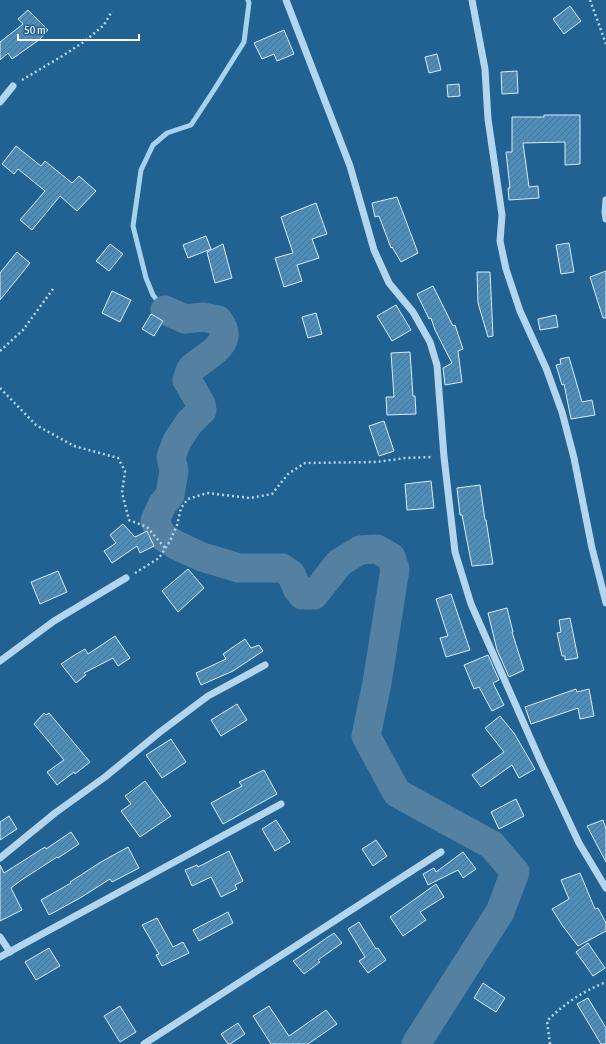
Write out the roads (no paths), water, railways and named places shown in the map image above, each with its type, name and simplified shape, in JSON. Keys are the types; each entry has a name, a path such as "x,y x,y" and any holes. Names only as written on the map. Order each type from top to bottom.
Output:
{"street":[{"path":"286,0 350,166 374,250 389,283 413,312 430,342 436,365 444,457 455,552 471,604 540,760 579,843 606,888"},
{"path":"472,0 485,69 488,118 502,215 500,241 506,270 520,311 546,368 562,412 574,458 592,548 606,603"},
{"path":"0,102 14,86"},
{"path":"606,200 606,219"},
{"path":"0,661 54,620 126,578"},
{"path":"0,858 55,813 105,777 160,732 208,696 265,665"},
{"path":"0,957 281,804"},
{"path":"144,1044 440,852"},
{"path":"0,937 10,952"}],"waterway":[{"path":"165,310 153,295 146,278 133,226 141,170 153,145 167,133 191,125 214,90 244,42 249,3 248,0"},
{"path":"165,310 185,319 203,317 218,320 223,328 224,336 222,342 217,348 192,368 187,380 201,404 202,410 189,423 177,441 171,457 174,471 170,495 162,505 155,521 162,536 176,545 202,557 239,568 282,568 291,574 302,595 314,595 339,563 360,550 377,549 391,557 395,569 377,683 366,736 397,793 492,845 515,872 500,912 416,1044"}]}
